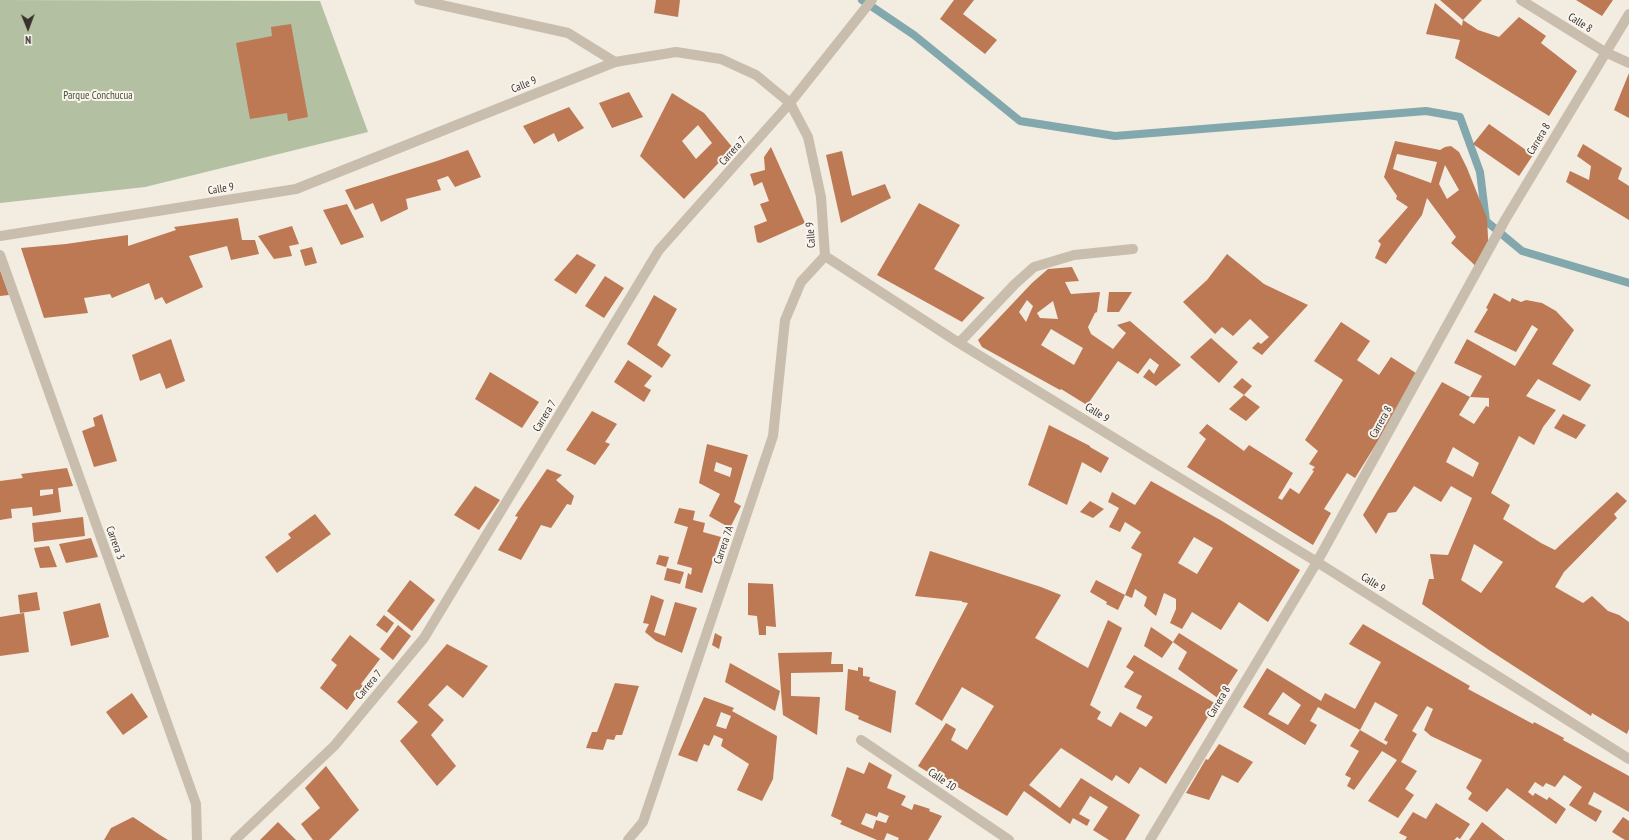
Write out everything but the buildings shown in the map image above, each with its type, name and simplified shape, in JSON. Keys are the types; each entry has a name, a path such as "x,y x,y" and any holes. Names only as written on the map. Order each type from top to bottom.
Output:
{"street":[{"path":"419,0 568,33 615,62"},
{"name":"Carrera 7","path":"235,840 335,745 424,638 659,250 790,103 872,0"},
{"name":"Calle 8","path":"1521,0 1605,52 1629,63"},
{"name":"Carrera 8","path":"1150,840 1317,562 1505,220 1629,14"},
{"name":"Calle 9","path":"0,236 296,189 615,62 676,52 721,59 756,75 790,103 808,137 821,197 825,256 959,343 1317,562 1629,759"},
{"path":"959,343 1015,284 1034,267 1074,255 1133,249"},
{"name":"Carrera 3","path":"0,255 196,804 197,840"},
{"name":"Carrera 7A","path":"628,840 643,822 774,436 784,320 801,282 825,256"},
{"name":"Calle 10","path":"861,740 1009,840"}],"green space":[{"name":"Parque Conchucua","path":"0,0 320,1 368,132 145,187 0,203"}],"waterway":[{"path":"862,0 914,35 1020,121 1115,136 1426,111 1460,117 1480,172 1486,221 1522,251 1629,283"}]}
